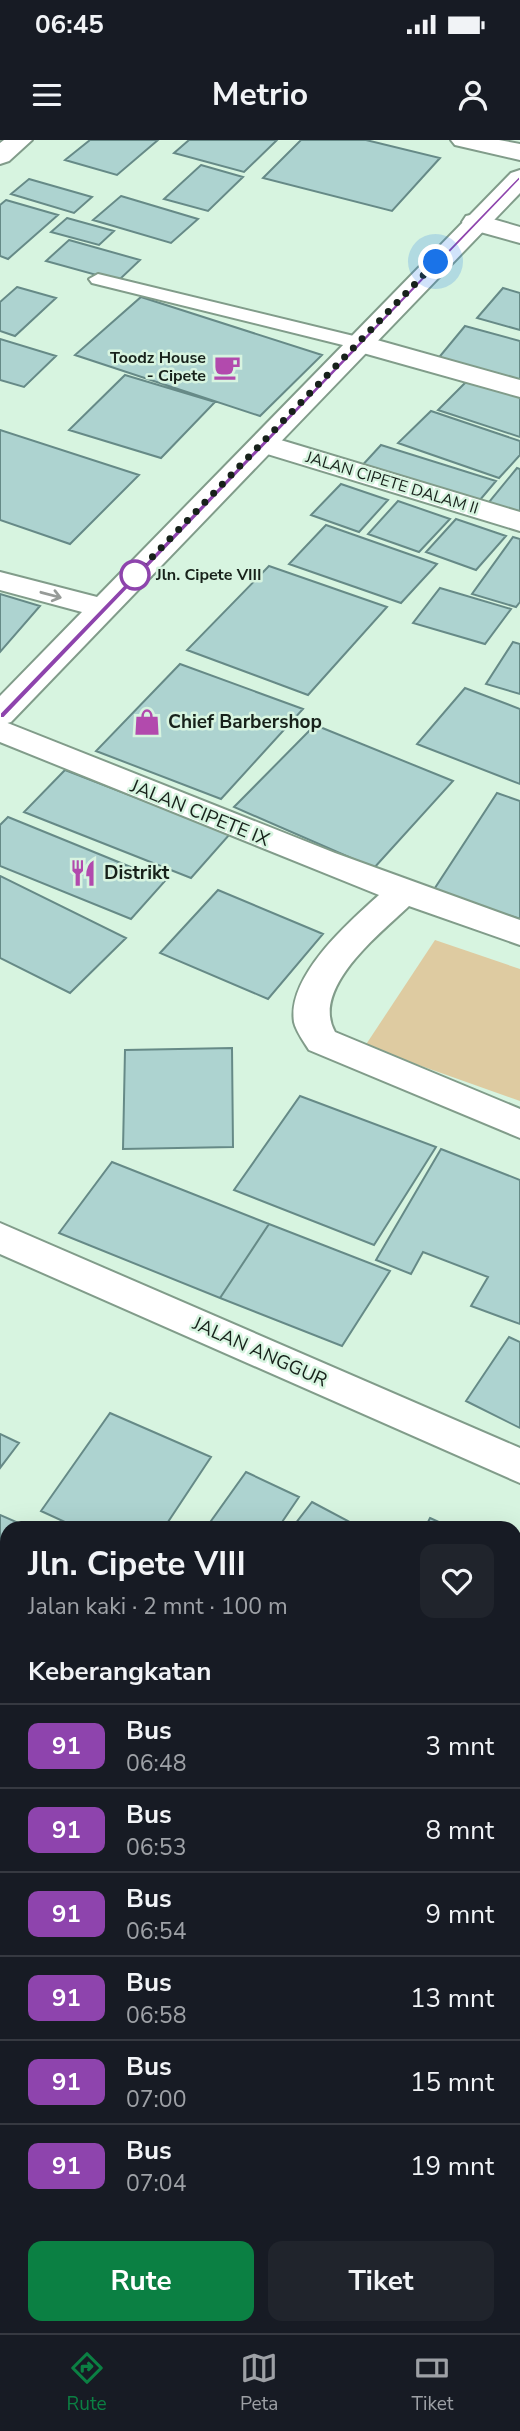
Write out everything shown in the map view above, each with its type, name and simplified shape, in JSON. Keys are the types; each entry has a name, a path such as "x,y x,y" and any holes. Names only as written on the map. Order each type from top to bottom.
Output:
{"street":[{"path":"0,156 19,140"},
{"path":"464,140 520,152"},
{"path":"0,715 520,178"},
{"path":"475,222 520,235"},
{"path":"359,343 520,389"},
{"name":"JALAN CIPETE DALAM II","path":"264,444 520,522"},
{"path":"0,581 103,608"},
{"name":"JALAN CIPETE IX","path":"0,730 221,823 402,892 520,933"},
{"path":"402,892 327,968 312,1004 313,1023 322,1041 520,1124"},
{"name":"JALAN ANGGUR","path":"0,1238 520,1466"}],"lane":[{"path":"98,279 359,343"}],"shaded area":[{"path":"435,940 520,969 520,1101 365,1046"}],"building":[{"path":"90,140 158,140 117,175 65,160"},
{"path":"189,140 277,140 244,172 174,153"},
{"path":"301,140 366,140 440,158 392,211 263,178"},
{"path":"201,165 243,177 208,211 164,199"},
{"path":"29,179 92,197 74,213 11,194"},
{"path":"121,196 198,219 171,243 93,220"},
{"path":"6,200 58,215 8,259 0,256 0,205"},
{"path":"67,218 114,231 99,245 51,232"},
{"path":"69,240 140,260 118,281 46,261"},
{"path":"17,287 56,298 15,336 0,331 0,302"},
{"path":"503,288 520,293 520,330 477,318"},
{"path":"141,297 322,355 260,416 75,355"},
{"path":"465,326 520,341 520,384 436,361"},
{"path":"0,339 56,356 24,387 0,380"},
{"path":"125,375 215,402 161,458 69,430"},
{"path":"468,380 520,397 520,437 438,410"},
{"path":"431,411 520,441 520,455 499,478 398,443"},
{"path":"0,430 139,475 70,544 0,520"},
{"path":"381,445 496,481 474,507 358,470"},
{"path":"517,468 520,469 520,518 485,507"},
{"path":"341,484 388,500 359,532 311,515"},
{"path":"398,501 450,519 419,552 368,534"},
{"path":"456,519 506,536 476,570 426,552"},
{"path":"326,525 437,564 401,603 289,564"},
{"path":"513,537 520,539 520,602 516,607 472,594"},
{"path":"269,566 387,607 308,695 187,650"},
{"path":"440,588 511,609 485,644 413,623"},
{"path":"0,594 40,606 0,652"},
{"path":"513,642 520,644 520,694 486,684"},
{"path":"180,664 303,709 221,799 96,751"},
{"path":"465,688 520,709 520,784 417,744"},
{"path":"315,725 453,781 374,868 234,807"},
{"path":"65,770 230,834 191,878 24,812"},
{"path":"497,793 520,801 520,919 433,891"},
{"name":"Distrikt","path":"8,817 165,881 131,919 0,866 0,825"},
{"path":"0,876 126,938 70,993 0,958"},
{"path":"218,890 323,934 268,999 160,953"},
{"path":"232,1048 233,1147 123,1149 125,1050"},
{"path":"300,1096 436,1147 374,1245 234,1190"},
{"path":"441,1149 520,1180 520,1324 471,1306 488,1277 423,1252 411,1274 376,1260"},
{"path":"112,1162 269,1224 220,1298 59,1233"},
{"path":"269,1224 390,1271 342,1346 220,1298"},
{"path":"509,1337 520,1342 520,1428 466,1401"},
{"path":"110,1413 211,1457 169,1521 63,1521 41,1511"},
{"path":"0,1434 19,1443 0,1468"},
{"path":"246,1472 299,1497 283,1521 211,1521"},
{"path":"312,1502 348,1521 297,1521"},
{"path":"0,1515 14,1521 0,1521"}],"bus line":[{"name":"91","path":"0,715 520,178"}],"place":[{"name":"Toodz House - Cipete","path":"227,367"},
{"name":"Jln. Cipete VIII","path":"135,575"},
{"name":"Chief Barbershop","path":"147,722"},
{"name":"Distrikt","path":"83,873"}],"route":[{"path":"135,575 264,444 436,262"}]}
